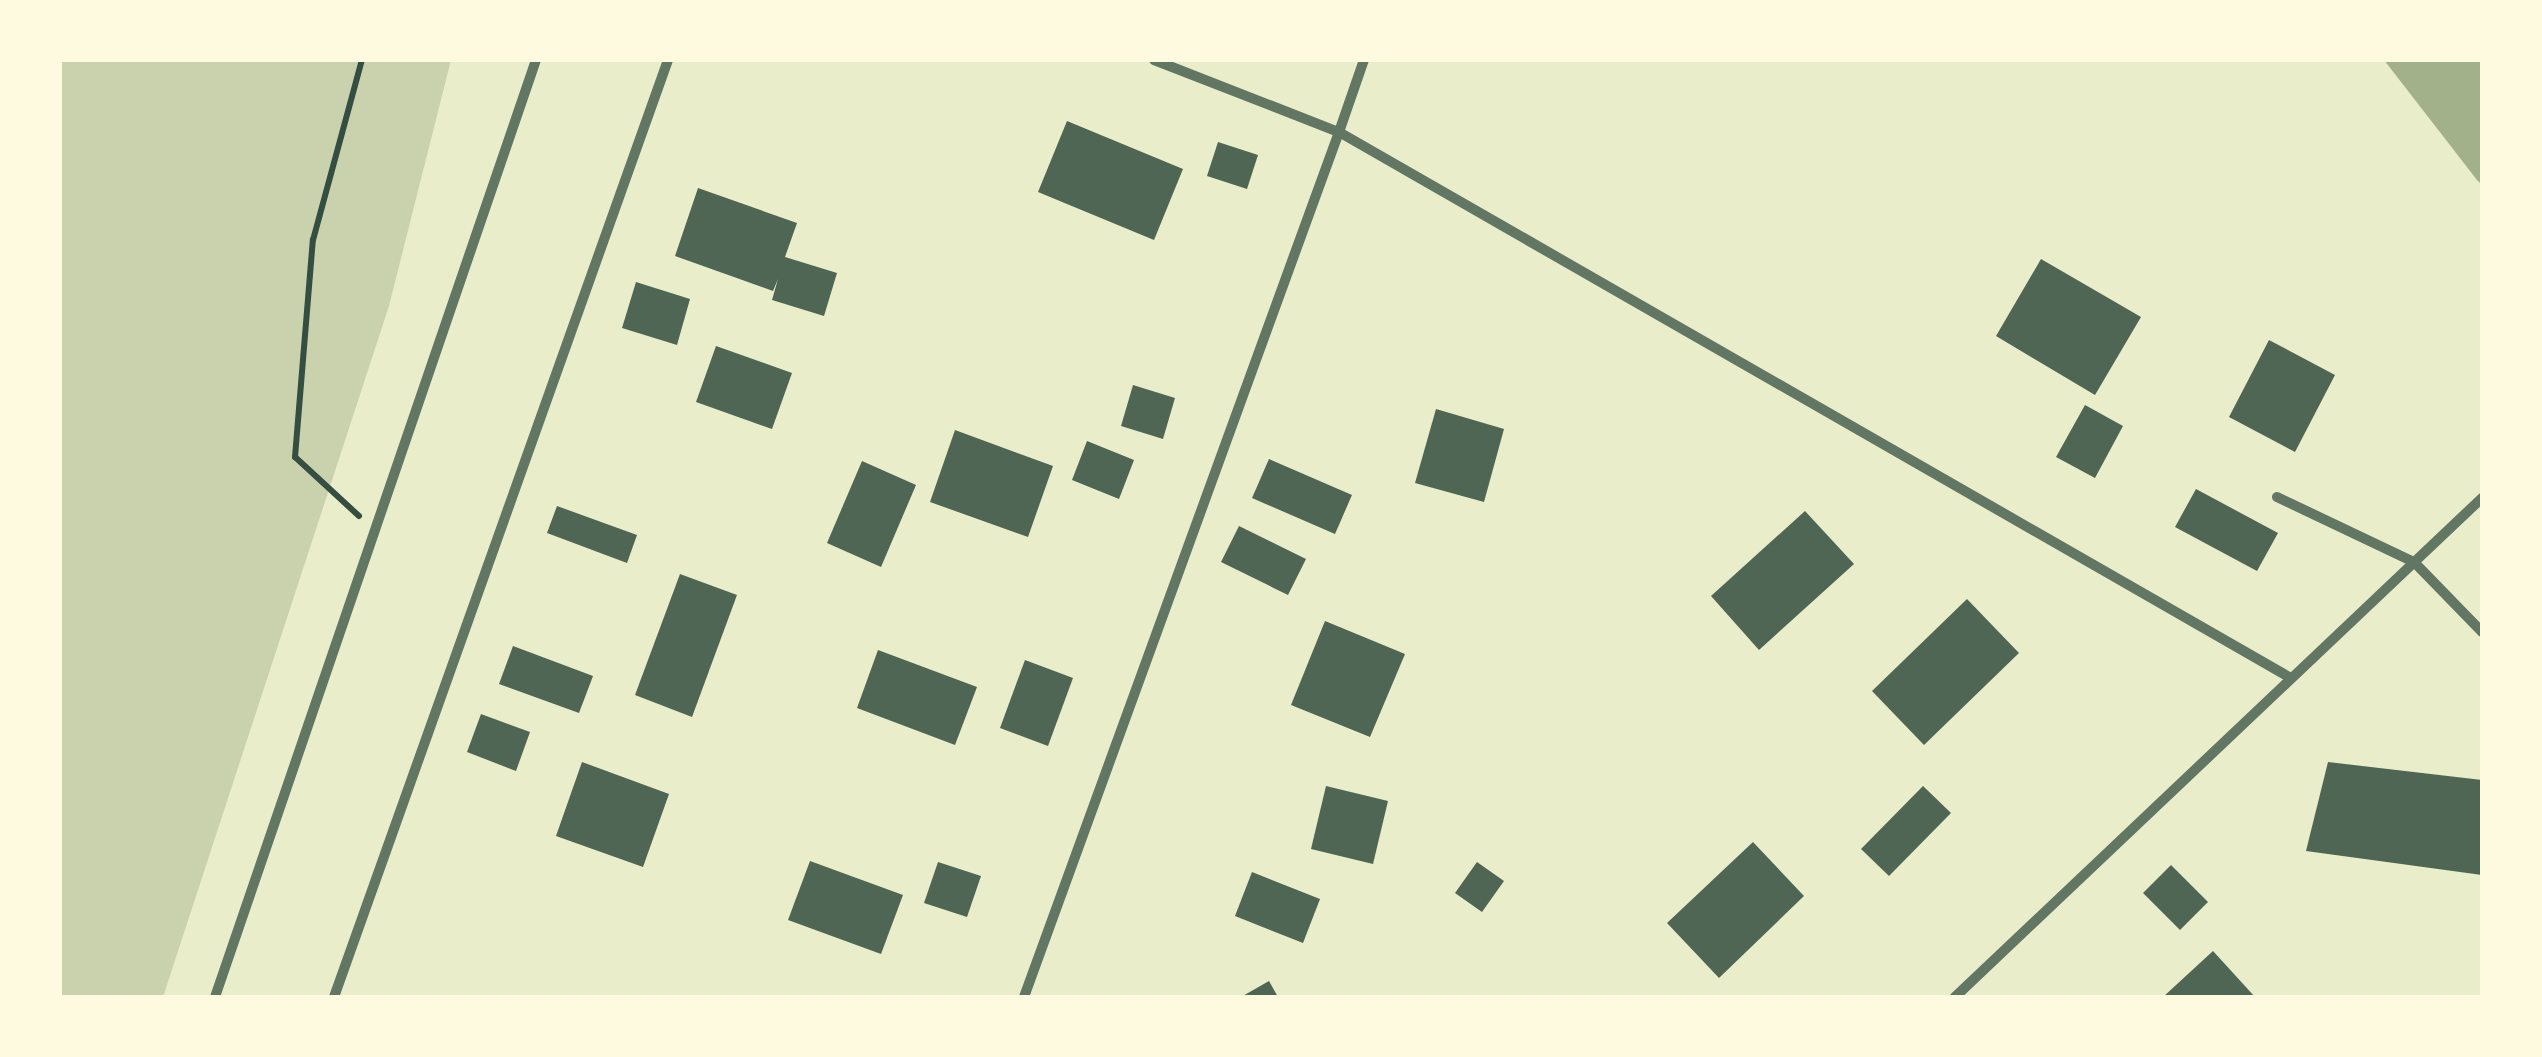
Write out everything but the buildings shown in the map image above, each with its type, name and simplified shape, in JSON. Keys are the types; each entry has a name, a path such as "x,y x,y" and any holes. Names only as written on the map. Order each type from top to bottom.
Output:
{"street":[{"path":"215,997 497,192 536,60"},
{"path":"334,997 668,60"},
{"path":"1154,60 1338,132 2291,678"},
{"path":"1024,997 1364,60"},
{"path":"2277,496 2414,562 2482,632"},
{"path":"1955,997 2482,498"}],"path":[{"path":"362,60 313,240 295,457 378,534"}],"shaded area":[{"path":"60,60 451,60 389,306 163,997 60,997"},
{"path":"2384,60 2482,60 2482,185 2477,180"}]}
